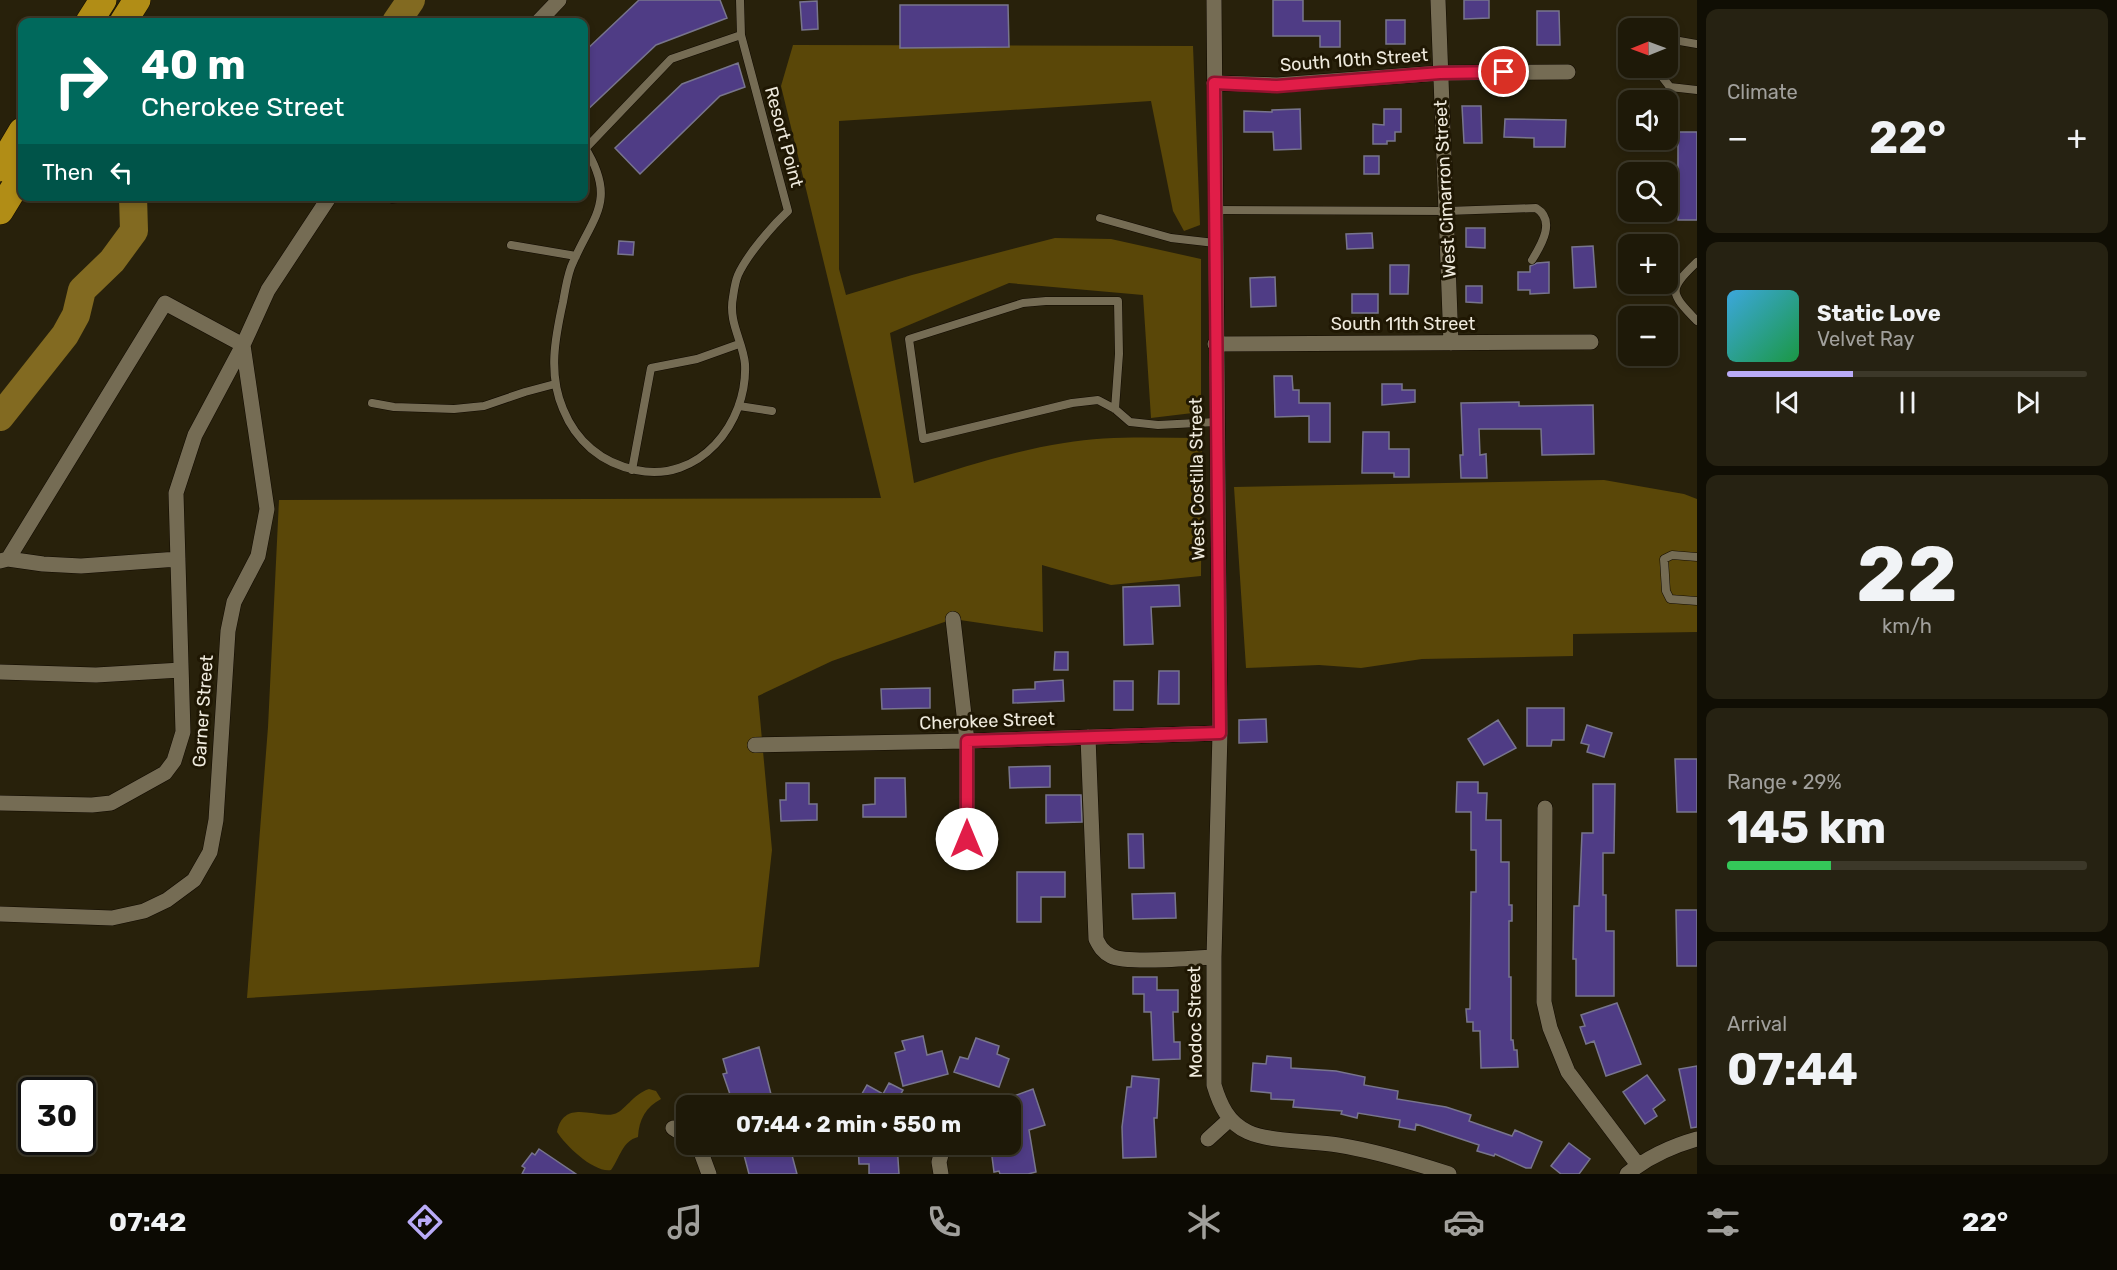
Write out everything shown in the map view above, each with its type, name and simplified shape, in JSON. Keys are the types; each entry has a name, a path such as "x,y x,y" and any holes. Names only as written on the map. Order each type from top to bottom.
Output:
{"highway":[{"path":"92,18 103,0"},
{"path":"126,18 137,0"},
{"path":"0,168 18,138"},
{"path":"0,211 18,182"}],"street":[{"path":"542,18 559,0"},
{"name":"West Costilla Street","path":"1214,0 1215,344 1220,733 1214,957"},
{"name":"West Cimarron Street","path":"1438,0 1451,343"},
{"name":"South 10th Street","path":"1214,83 1277,86 1440,73 1568,72"},
{"path":"0,803 92,805 111,803 165,773 174,760 183,732 176,493 195,435 243,345 268,290 327,201"},
{"path":"178,559 81,566 4,560 165,303 243,345"},
{"name":"South 11th Street","path":"1215,344 1591,342"},
{"name":"Garner Street","path":"0,914 112,918 144,911 167,900 194,880 210,852 216,820 228,631 234,602 258,556 267,509 243,345"},
{"path":"953,619 967,741 967,839"},
{"path":"0,672 96,675 181,670"},
{"name":"Cherokee Street","path":"755,745 1220,733"},
{"name":"Modoc Street","path":"1088,737 1096,939 1102,950 1113,957 1130,960 1214,957 1214,1085 1220,1104 1230,1119"},
{"path":"1545,808 1544,1002 1550,1028 1568,1072 1633,1170 1675,1146 1697,1139"},
{"path":"1209,1139 1230,1119 1247,1132 1263,1137 1327,1143 1378,1153 1449,1174"},
{"path":"702,1155 709,1174"},
{"path":"941,1155 939,1162 941,1174"}],"lane":[{"name":"Resort Point","path":"588,153 601,184 600,206 593,225 570,269 554,340 555,384 558,397 578,437 598,454 614,464 632,470 647,473 666,471 698,460 712,450 726,434 739,406 745,361 732,316 732,300 738,275 759,243 788,211 741,35 740,0"},
{"path":"588,143 671,59 741,35"},
{"path":"1678,41 1697,44"},
{"path":"1663,78 1670,87 1697,90"},
{"path":"1215,210 1447,211 1536,208 1543,212 1547,222 1540,247 1532,260"},
{"path":"1100,219 1171,238 1215,243"},
{"path":"511,245 576,256"},
{"path":"1697,261 1676,281 1675,293 1680,303 1697,321"},
{"path":"1115,409 1119,354 1118,301 1023,303 909,339 923,439 1072,403 1098,400 1115,409 1130,422 1158,425 1216,422"},
{"path":"632,470 651,368 697,358 739,344"},
{"path":"372,403 394,407 454,409 484,406 555,384"},
{"path":"739,406 772,411"},
{"path":"1697,557 1672,555 1664,559 1666,591 1670,598 1697,601"}],"shaded area":[{"path":"793,45 1193,46 1200,225 1184,231 1173,211 1151,101 839,121 839,269 846,295 912,275 1055,238 1111,239 1201,259 1201,412 1151,418 1143,295 1009,283 890,333 914,483 1007,455 1081,440 1150,437 1202,438 1201,576 1111,585 1042,565 1043,632 953,619 832,661 758,696 772,850 759,967 247,998 268,727 279,500 881,498 781,86"},
{"path":"1604,480 1684,494 1697,499 1697,632 1573,634 1573,656 1422,659 1361,668 1319,665 1246,668 1234,487"},
{"path":"649,1089 656,1091 661,1099 644,1114 638,1137 628,1142 611,1170 604,1170 589,1163 574,1151 557,1132 566,1116 581,1112 607,1115 618,1113 643,1091"}],"building":[{"path":"639,0 720,0 727,18 656,45 588,109 588,48"},
{"path":"1273,0 1303,0 1303,21 1340,21 1340,47 1320,47 1320,36 1273,36"},
{"path":"1464,0 1489,0 1489,18 1464,19"},
{"path":"817,1 818,29 802,30 800,2"},
{"path":"900,5 1008,5 1009,47 900,48"},
{"path":"1537,11 1559,11 1560,45 1537,45"},
{"path":"1386,20 1405,20 1405,44 1386,44"},
{"path":"738,63 745,87 720,96 640,174 615,148 682,84"},
{"path":"1462,106 1481,106 1482,143 1464,143"},
{"path":"1300,109 1301,149 1274,150 1273,132 1244,132 1244,111 1272,112 1272,110"},
{"path":"1384,109 1401,109 1401,132 1395,132 1395,141 1387,141 1387,144 1373,144 1373,124 1384,125"},
{"path":"1505,119 1566,120 1565,147 1534,147 1534,138 1504,137"},
{"path":"1678,132 1697,132 1697,220 1678,220"},
{"path":"1364,156 1379,156 1379,174 1364,174"},
{"path":"1466,228 1485,228 1485,248 1466,247"},
{"path":"1372,233 1373,248 1347,249 1346,234"},
{"path":"619,241 634,242 633,255 618,254"},
{"path":"1593,246 1596,287 1574,288 1572,247"},
{"path":"1549,262 1549,293 1530,294 1530,290 1518,290 1518,272 1530,272 1530,266"},
{"path":"1390,265 1409,265 1408,294 1390,294"},
{"path":"1275,277 1276,306 1251,307 1250,278"},
{"path":"1466,286 1482,286 1482,303 1466,302"},
{"path":"1352,294 1378,294 1378,313 1352,313"},
{"path":"1274,376 1292,376 1293,390 1299,390 1299,403 1330,403 1330,442 1309,442 1309,416 1275,417"},
{"path":"1382,384 1402,384 1402,390 1415,390 1415,402 1382,405"},
{"path":"1519,402 1519,406 1593,405 1594,454 1542,455 1541,429 1479,429 1480,455 1486,454 1487,478 1461,478 1460,455 1463,455 1461,403"},
{"path":"1363,432 1389,432 1389,449 1409,449 1409,477 1394,477 1394,473 1362,473"},
{"path":"1179,585 1180,606 1151,607 1153,644 1124,645 1123,587"},
{"path":"1055,652 1068,652 1068,670 1054,670"},
{"path":"1159,671 1179,671 1179,704 1158,704"},
{"path":"1063,680 1064,701 1013,703 1013,690 1035,689 1035,682"},
{"path":"1114,681 1133,681 1133,710 1114,710"},
{"path":"930,688 930,708 882,709 881,689"},
{"path":"1527,708 1564,708 1564,740 1552,740 1551,746 1527,746"},
{"path":"1266,719 1267,742 1239,743 1239,720"},
{"path":"1498,720 1516,748 1484,765 1468,739"},
{"path":"1587,725 1612,733 1604,757 1587,752 1589,745 1581,743"},
{"path":"1675,759 1697,759 1697,812 1677,812"},
{"path":"1050,766 1050,787 1010,788 1009,767"},
{"path":"875,778 905,778 906,817 863,817 863,805 875,804"},
{"path":"1457,782 1478,782 1478,793 1487,793 1486,820 1501,820 1501,862 1509,862 1509,905 1512,905 1512,921 1509,921 1511,1040 1513,1040 1514,1050 1517,1050 1518,1067 1481,1068 1480,1031 1473,1031 1473,1022 1467,1022 1466,1009 1470,1009 1471,892 1476,892 1476,850 1471,850 1471,812 1456,812"},
{"path":"786,783 809,783 809,804 817,804 817,820 781,821 780,800 786,800"},
{"path":"1593,784 1615,784 1614,853 1603,853 1606,931 1614,931 1614,996 1576,996 1576,959 1573,959 1574,906 1579,906 1582,833 1593,833"},
{"path":"1046,795 1081,795 1082,822 1046,823"},
{"path":"1128,834 1143,834 1144,868 1129,868"},
{"path":"1017,872 1065,872 1065,897 1041,897 1041,922 1017,922"},
{"path":"1175,893 1176,918 1133,919 1132,894"},
{"path":"1676,910 1697,910 1697,966 1677,966"},
{"path":"1133,977 1157,977 1157,990 1178,990 1178,1012 1173,1012 1174,1042 1180,1042 1180,1059 1153,1060 1151,1012 1144,1012 1144,994 1133,994"},
{"path":"1617,1003 1641,1064 1606,1076 1594,1041 1586,1044 1580,1027 1585,1026 1581,1015"},
{"path":"923,1036 927,1055 942,1051 948,1074 903,1086 895,1053 905,1050 902,1041"},
{"path":"976,1038 999,1046 997,1054 1009,1059 999,1087 954,1072 960,1057 968,1059"},
{"path":"759,1047 771,1095 730,1095 723,1074 727,1073 723,1059"},
{"path":"1267,1056 1291,1058 1291,1068 1336,1071 1365,1077 1364,1085 1398,1091 1397,1099 1446,1107 1471,1115 1469,1121 1512,1136 1515,1130 1542,1142 1531,1168 1526,1168 1495,1154 1494,1156 1477,1151 1479,1145 1416,1124 1415,1130 1399,1127 1400,1120 1358,1113 1357,1118 1341,1114 1342,1111 1293,1107 1294,1100 1271,1099 1271,1093 1251,1091 1253,1063 1266,1064"},
{"path":"1697,1066 1697,1127 1691,1128 1679,1069"},
{"path":"1647,1075 1665,1100 1653,1109 1657,1116 1645,1124 1623,1092"},
{"path":"1132,1076 1159,1079 1157,1118 1154,1118 1156,1157 1123,1158 1122,1127 1127,1087 1131,1087"},
{"path":"889,1083 903,1090 900,1095 861,1095 867,1085 883,1094"},
{"path":"1033,1089 1045,1125 1029,1130 1036,1172 1000,1174 999,1171 994,1172 992,1155 1021,1155 1021,1095 1016,1095"},
{"path":"1569,1143 1590,1159 1579,1174 1561,1174 1551,1166"},
{"path":"539,1149 576,1174 522,1174 525,1168 522,1166 532,1153 535,1155"},
{"path":"744,1155 792,1155 797,1174 749,1174"},
{"path":"859,1155 898,1155 899,1174 869,1174 869,1164 859,1164"}],"waterway":[{"path":"399,18 411,0"},
{"path":"0,417 65,335 76,315 82,290 112,261 134,231 133,201"}],"route":[{"path":"967,839 967,741 1220,733 1214,83 1277,86 1440,73 1504,72"}]}
